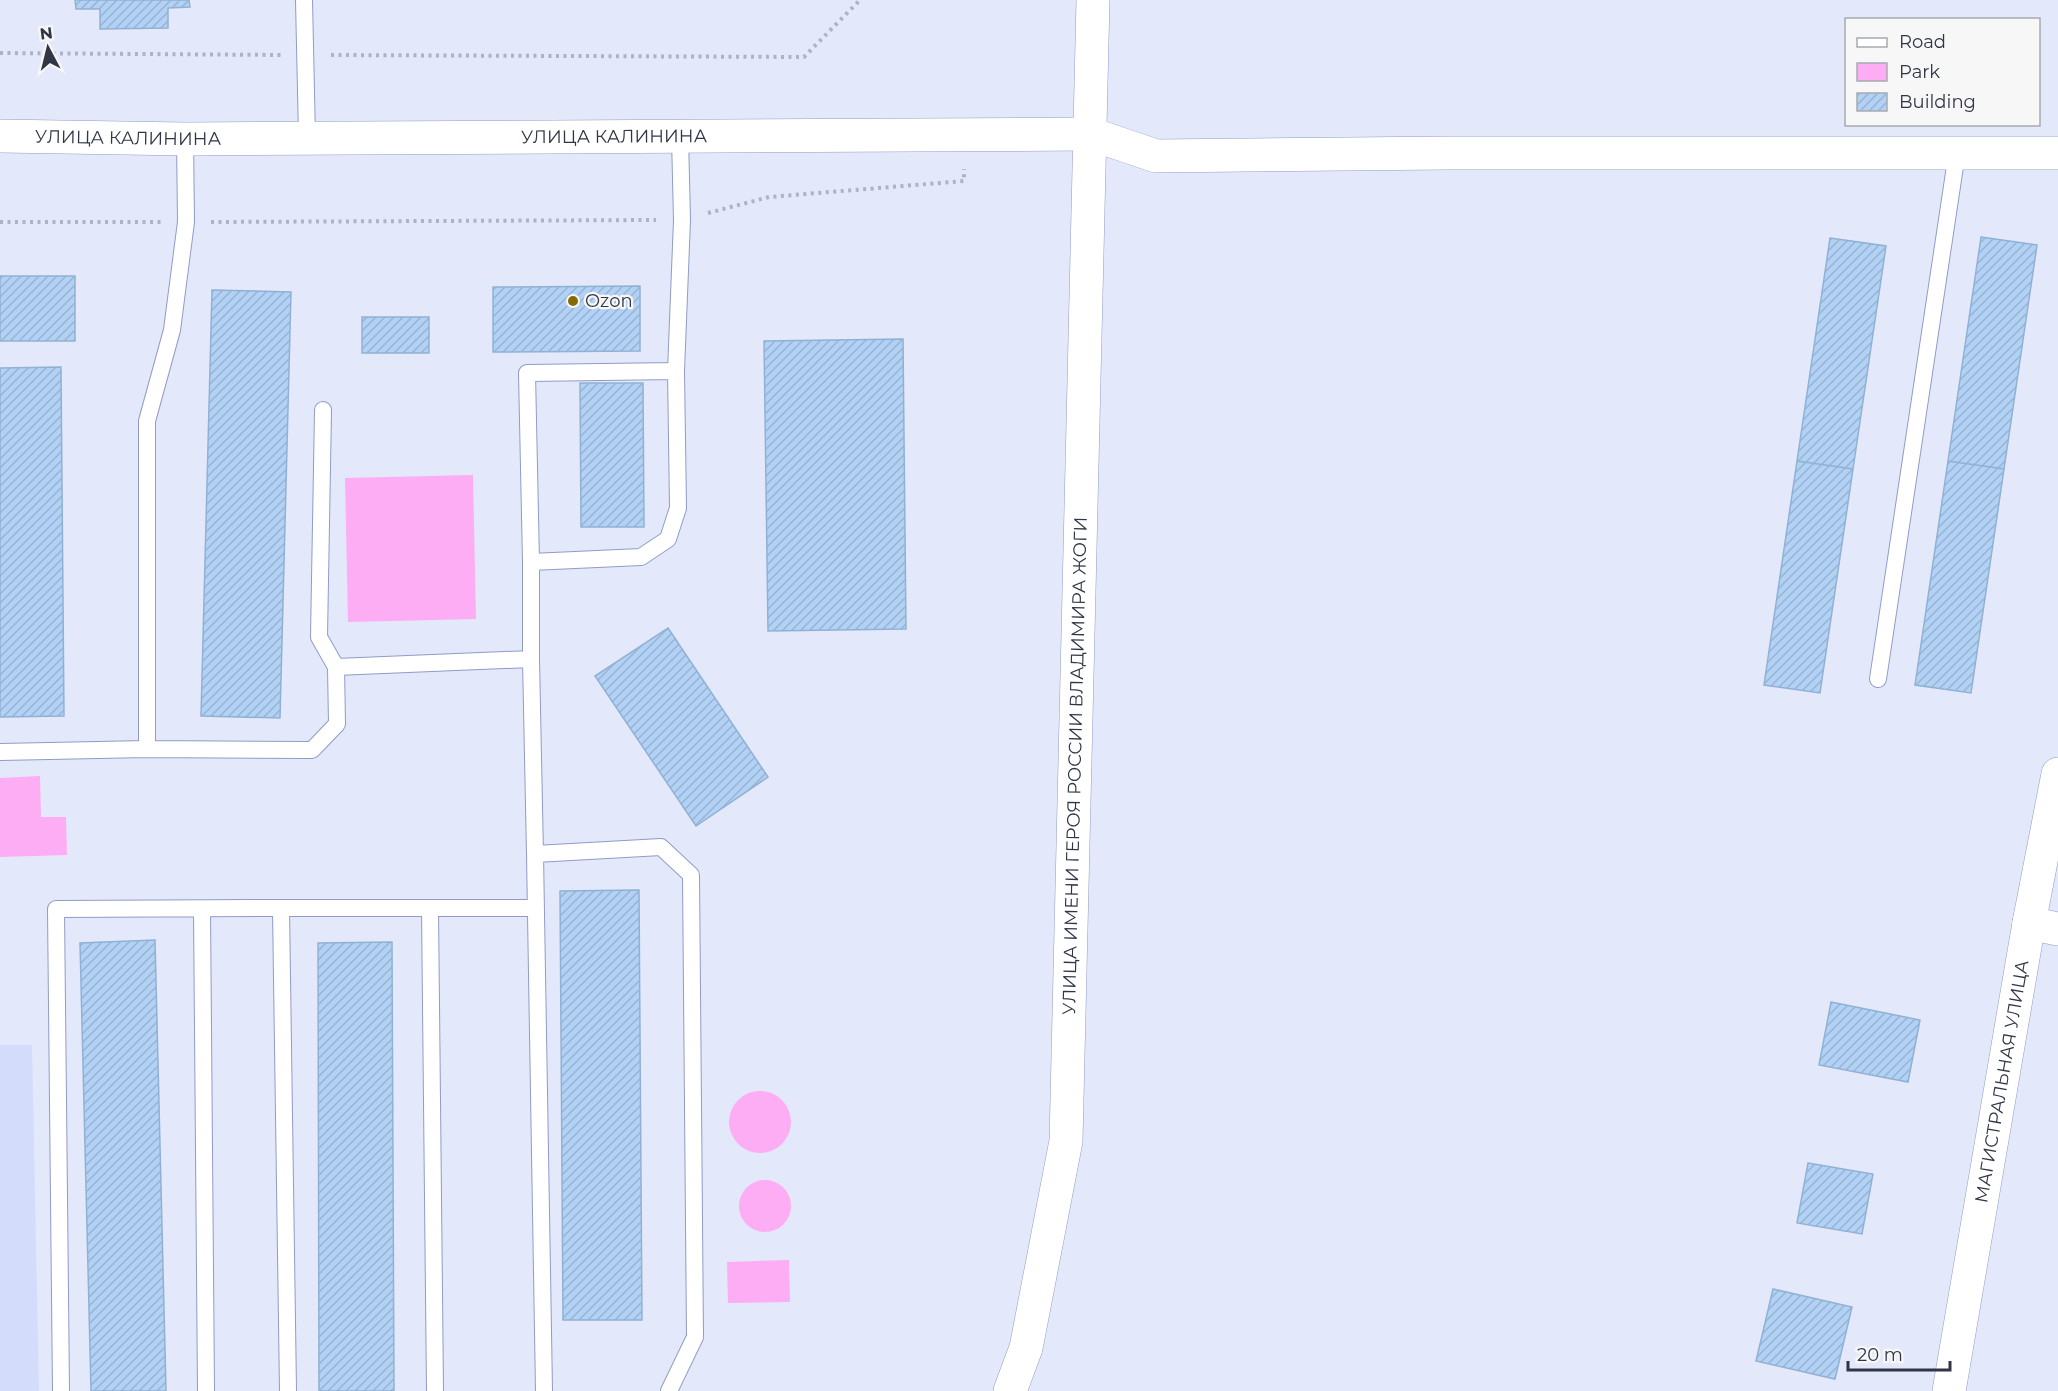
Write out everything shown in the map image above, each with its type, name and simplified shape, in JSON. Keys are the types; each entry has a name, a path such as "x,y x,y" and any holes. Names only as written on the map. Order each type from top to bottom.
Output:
{"main road":[{"path":"1091,135 1094,0"},
{"name":"УЛИЦА КАЛИНИНА","path":"0,136 185,138 1091,135 1156,156 1448,153 2058,153"},
{"name":"УЛИЦА ИМЕНИ ГЕРОЯ РОССИИ ВЛАДИМИРА ЖОГИ","path":"1010,1391 1026,1348 1065,1141 1091,135"},
{"name":"МАГИСТРАЛЬНАЯ УЛИЦА","path":"1949,1391 2044,926 2058,774"}],"lane":[{"path":"304,0 307,137"},
{"path":"531,562 641,557 668,538 678,508 676,371 682,220 680,137"},
{"path":"147,749 147,421 172,330 186,222 185,138"},
{"path":"1878,679 1957,153"},
{"path":"544,1391 527,373 676,371"},
{"path":"0,752 147,749 312,750 337,724 336,667 319,637 323,410"},
{"path":"336,667 531,659"},
{"path":"535,854 661,847 691,874 695,1337 669,1391"},
{"path":"281,908 288,1391"},
{"path":"430,908 435,1391"},
{"path":"61,1391 56,909 536,908"},
{"path":"202,909 206,1391"}],"path":[{"path":"0,53 72,56 804,57 860,0"},
{"path":"0,222 682,220 769,197 964,181 964,135"}],"shaded area":[{"path":"0,1045 32,1045 39,1391 0,1391"}],"green space":[{"path":"473,475 476,619 348,622 345,478"},
{"path":"40,776 41,817 66,817 67,855 0,857 0,778"},
{"path":"760,1091 782,1100 791,1122 782,1144 760,1153 738,1144 729,1122 738,1100"},
{"path":"760,1180 770,1180 780,1184 787,1191 791,1206 787,1221 780,1228 770,1232 760,1232 750,1228 743,1221 739,1211 739,1201 743,1191 750,1184"},
{"path":"789,1260 790,1302 728,1303 727,1262"}],"building":[{"path":"75,0 189,0 190,7 168,8 168,28 100,29 100,9 76,9"},
{"path":"1981,237 2037,245 2004,469 1948,461"},
{"path":"1830,238 1886,246 1853,469 1797,461"},
{"path":"0,276 75,276 75,341 0,341"},
{"path":"640,286 640,351 493,352 493,287"},
{"path":"212,290 291,292 280,718 201,716"},
{"path":"362,317 429,317 429,353 362,353"},
{"path":"903,339 906,629 768,631 764,341"},
{"path":"61,367 64,716 0,717 0,368"},
{"path":"580,383 643,383 644,527 581,527"},
{"path":"1797,461 1853,469 1820,693 1764,685"},
{"path":"1948,461 2004,469 1971,693 1915,685"},
{"path":"668,628 768,777 696,826 595,676"},
{"path":"639,890 642,1320 563,1320 560,891"},
{"path":"155,940 166,1391 91,1391 80,943"},
{"path":"392,942 394,1391 319,1391 318,943"},
{"path":"1831,1002 1920,1020 1908,1082 1819,1065"},
{"path":"1808,1163 1873,1174 1862,1234 1797,1223"},
{"path":"1773,1289 1852,1307 1835,1379 1756,1361"}],"place":[{"name":"Ozon","path":"573,301"}]}
